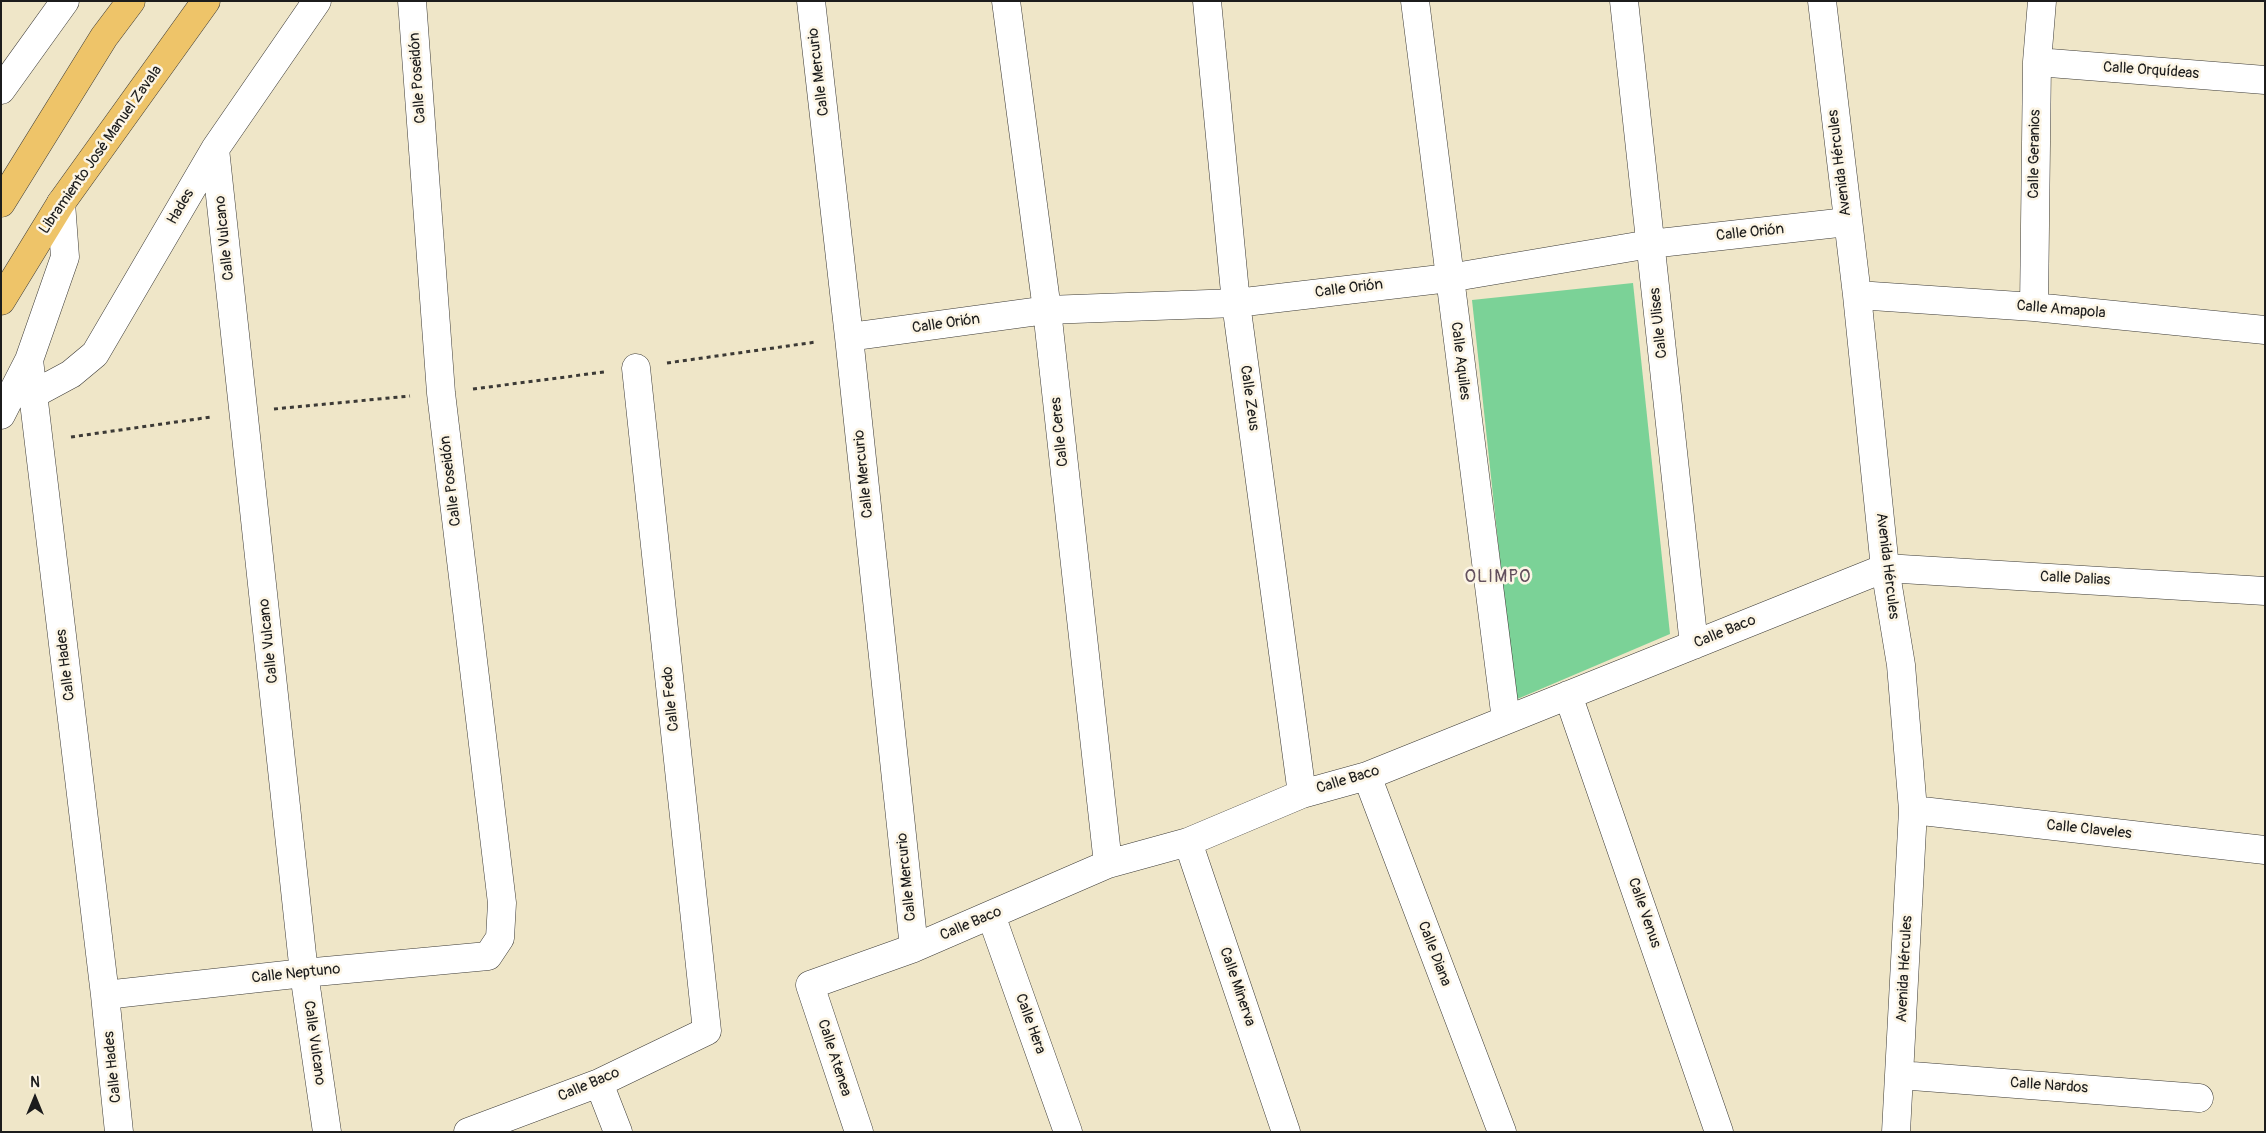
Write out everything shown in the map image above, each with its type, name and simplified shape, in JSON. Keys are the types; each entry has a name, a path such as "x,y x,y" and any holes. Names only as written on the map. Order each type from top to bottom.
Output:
{"main road":[{"path":"1,204 104,37 131,1"},
{"name":"Libramiento José Manuel Zavala","path":"1,301 61,203 206,1"}],"street":[{"path":"1,90 65,1"},
{"name":"Hades","path":"32,395 71,374 95,354 215,149 317,1"},
{"name":"Calle Poseidón","path":"412,1 441,393 502,903 500,938 488,956"},
{"name":"Calle Mercurio","path":"810,1 849,337 914,948"},
{"name":"Calle Ceres","path":"1006,1 1047,310 1108,864"},
{"name":"Calle Zeus","path":"1207,1 1236,302 1302,794"},
{"name":"Calle Aquiles","path":"1415,1 1506,720"},
{"name":"Calle Ulises","path":"1624,1 1694,645"},
{"name":"Avenida Hércules","path":"1822,1 1857,295 1885,568 1901,665 1913,810 1896,1132"},
{"name":"Calle Geranios","path":"2034,307 2036,62 2042,1"},
{"name":"Calle Orquídeas","path":"2036,62 2265,80"},
{"name":"Calle Vulcano","path":"215,149 304,973 327,1132"},
{"name":"Calle Hades","path":"61,203 65,257 29,360 106,995 119,1132"},
{"name":"Calle Orión","path":"849,337 1047,310 1236,302 1449,278 1650,244 1847,222"},
{"name":"Calle Amapola","path":"1857,295 2034,307 2265,330"},
{"path":"1,415 29,360"},
{"name":"Calle Fedo","path":"636,368 707,1031"},
{"name":"Calle Baco","path":"810,985 914,948 1108,864 1188,842 1302,794 1367,776 1885,568"},
{"name":"Calle Dalias","path":"1885,568 2265,590"},
{"name":"Calle Venus","path":"1568,695 1719,1132"},
{"name":"Calle Diana","path":"1367,776 1502,1132"},
{"name":"Calle Claveles","path":"1913,810 2265,850"},
{"name":"Calle Minerva","path":"1188,842 1286,1132"},
{"name":"Calle Hera","path":"992,915 1068,1132"},
{"name":"Calle Neptuno","path":"106,995 304,973 488,956"},
{"name":"Calle Atenea","path":"810,985 859,1132"},
{"name":"Calle Baco","path":"468,1132 599,1083 707,1031"},
{"name":"Calle Nardos","path":"1899,1075 2199,1098"},
{"path":"599,1083 618,1132"}],"green space":[{"path":"1633,283 1670,634 1515,700 1472,300"}],"district":[{"name":"OLIMPO","path":"1498,577"}]}
